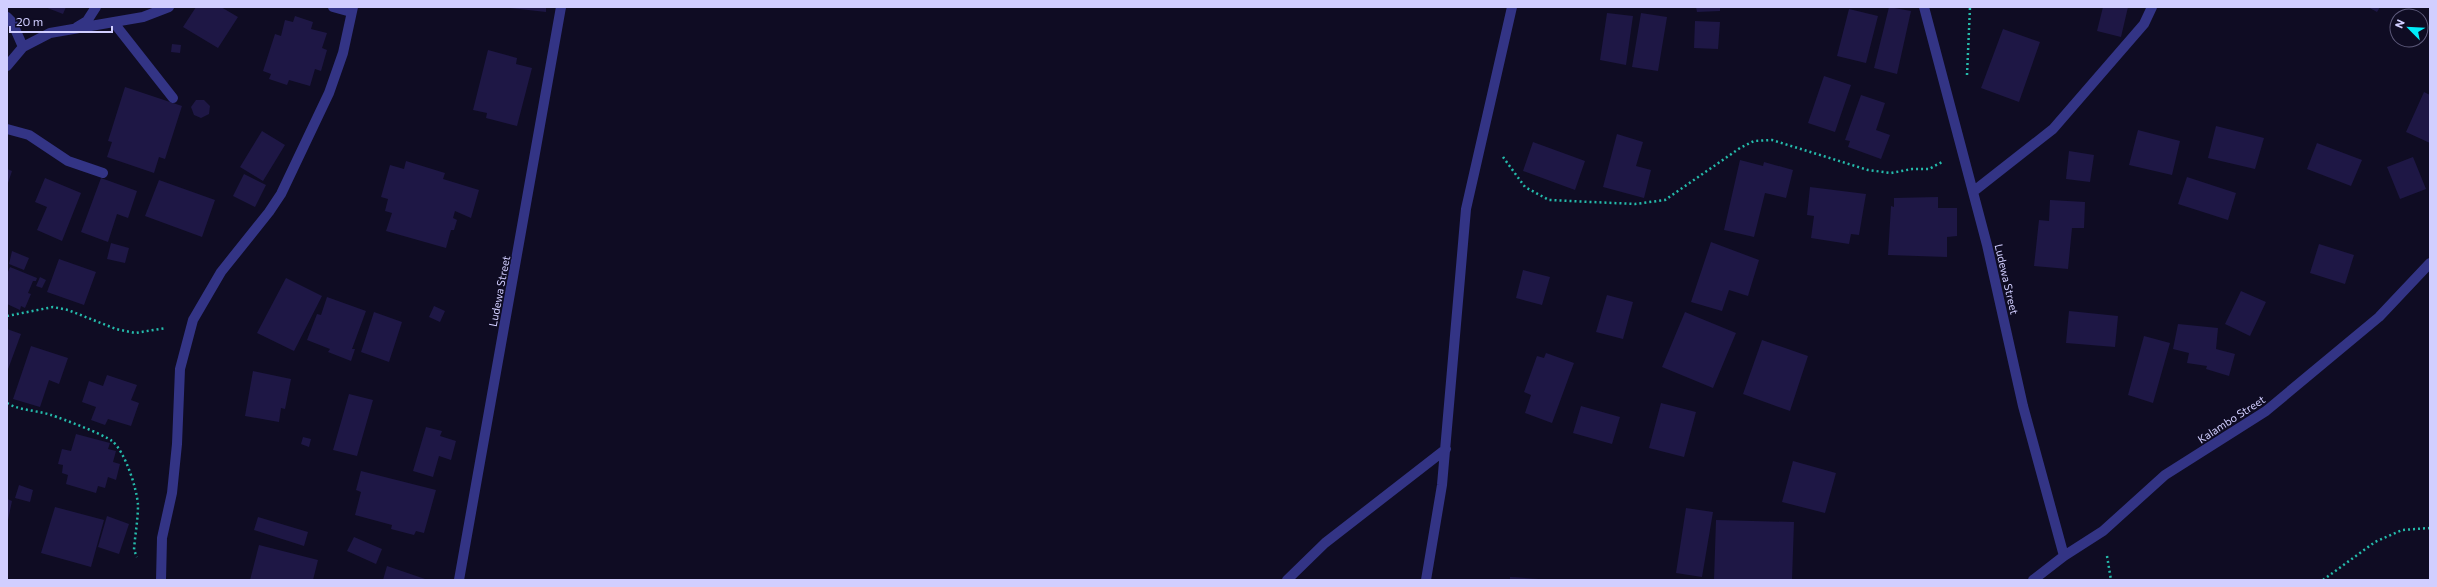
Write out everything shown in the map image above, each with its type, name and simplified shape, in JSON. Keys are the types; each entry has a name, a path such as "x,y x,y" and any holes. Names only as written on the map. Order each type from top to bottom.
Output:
{"street":[{"path":"75,28 86,21 96,7"},
{"path":"7,66 23,47 50,33 143,17 169,7"},
{"path":"160,580 162,538 172,493 177,444 180,369 193,320 221,272 281,194 329,93 344,53 352,9 333,7"},
{"name":"Ludewa Street","path":"459,580 561,7"},
{"path":"1426,580 1442,485 1446,449 1466,210 1512,7"},
{"name":"Ludewa Street","path":"1924,7 1974,191 2024,406 2064,556"},
{"path":"1974,191 2053,129 2144,24 2152,7"},
{"path":"7,17 12,22 23,47"},
{"path":"114,22 173,98"},
{"path":"7,130 29,134 68,161 102,173"},
{"name":"Kalambo Street","path":"2033,580 2064,556 2103,532 2165,475 2266,411 2379,317 2430,263"},
{"path":"1287,580 1325,543 1446,449"}],"path":[{"path":"1485,130 1510,170 1525,187 1549,200 1635,204 1665,200 1740,148 1754,141 1772,140 1868,170 1891,173 1912,169 1929,169 1941,164 1959,137"},
{"path":"7,316 53,307 68,310 116,329 135,333 150,332 193,320"},
{"path":"7,404 20,410 42,412 58,418 112,441 120,448 130,468 138,503 134,550 140,563"},
{"path":"2323,580 2375,542 2402,530 2430,528"}],"building":[{"path":"45,7 66,7 63,14"},
{"path":"196,7 221,7 238,17 218,48 183,27"},
{"path":"501,7 546,7 546,12"},
{"path":"1696,7 1720,7 1720,11 1697,12"},
{"path":"1889,7 1911,11 1897,74 1874,68"},
{"path":"2103,7 2128,7 2121,37 2097,31"},
{"path":"2368,7 2380,7 2377,12"},
{"path":"1849,9 1878,16 1866,63 1837,56"},
{"path":"1607,13 1633,16 1626,65 1600,60"},
{"path":"1641,13 1667,17 1658,71 1632,67"},
{"path":"295,16 313,22 311,29 327,33 322,48 327,50 321,71 315,69 310,86 289,80 287,85 269,79 271,74 263,71 275,34 281,36 285,20 293,22"},
{"path":"1695,21 1720,22 1718,49 1694,48"},
{"path":"2003,29 2040,42 2019,102 1981,88"},
{"path":"172,44 181,45 180,53 171,52"},
{"path":"488,50 517,58 516,64 532,68 517,126 486,118 487,113 473,110"},
{"path":"1824,76 1851,85 1835,132 1808,123"},
{"path":"125,87 182,106 165,159 159,157 154,173 107,157 112,142 108,141"},
{"path":"2424,92 2430,95 2430,143 2406,132"},
{"path":"1861,95 1885,103 1876,130 1890,135 1881,159 1848,147 1850,141 1845,140"},
{"path":"196,100 204,100 210,106 209,114 201,118 194,115 191,107"},
{"path":"2216,126 2264,138 2255,169 2208,158"},
{"path":"2138,130 2180,141 2172,175 2129,165"},
{"path":"262,131 285,145 263,181 240,167"},
{"path":"1617,134 1643,142 1636,166 1651,170 1644,198 1603,187"},
{"path":"1533,142 1585,161 1575,190 1523,171"},
{"path":"2317,143 2362,160 2351,186 2307,169"},
{"path":"2069,151 2094,155 2090,182 2066,179"},
{"path":"2413,157 2426,189 2400,199 2387,167"},
{"path":"1740,160 1763,166 1764,162 1793,170 1786,198 1765,193 1754,237 1724,230"},
{"path":"406,161 445,173 443,179 479,190 471,218 455,211 453,218 457,220 454,230 451,230 446,248 386,231 392,213 385,211 388,199 381,197 390,165 404,169"},
{"path":"7,169 12,171 7,186"},
{"path":"244,174 266,185 255,207 233,196"},
{"path":"2187,177 2236,193 2228,220 2178,204"},
{"path":"45,178 81,193 62,241 37,230 47,207 35,202"},
{"path":"101,178 137,191 128,218 117,214 108,242 81,232"},
{"path":"159,180 215,200 202,237 145,216"},
{"path":"1810,187 1866,194 1859,235 1851,234 1849,244 1811,238 1814,216 1807,215"},
{"path":"1938,197 1938,208 1957,208 1957,236 1947,237 1947,257 1888,255 1891,206 1894,207 1894,198"},
{"path":"2050,200 2085,202 2084,228 2072,228 2068,269 2034,266 2039,220 2049,221"},
{"path":"1711,242 1759,260 1748,296 1729,290 1722,311 1691,302"},
{"path":"111,243 129,248 125,263 107,259"},
{"path":"2319,244 2354,255 2345,284 2310,273"},
{"path":"12,251 29,258 24,270 9,264"},
{"path":"59,259 96,272 84,305 47,292"},
{"path":"10,267 37,278 36,281 33,281 28,293 31,294 25,308 21,306 20,310 7,304 7,274"},
{"path":"1523,270 1550,277 1542,305 1516,298"},
{"path":"40,277 46,280 42,288 36,286"},
{"path":"286,278 322,296 294,351 257,333"},
{"path":"2241,291 2266,302 2250,336 2225,324"},
{"path":"1607,295 1633,302 1623,339 1596,332"},
{"path":"327,297 366,311 352,349 355,349 351,361 328,352 330,349 307,340 317,314 321,315"},
{"path":"434,306 445,311 440,322 429,317"},
{"path":"2069,311 2118,316 2115,347 2066,343"},
{"path":"374,312 402,322 389,362 361,352"},
{"path":"1685,312 1736,333 1713,388 1662,367"},
{"path":"2178,324 2218,328 2216,349 2235,354 2229,376 2206,369 2207,366 2187,363 2189,353 2173,349"},
{"path":"7,329 21,334 7,372"},
{"path":"2144,336 2170,343 2153,403 2128,395"},
{"path":"1762,340 1808,356 1790,411 1743,394"},
{"path":"31,346 68,358 59,384 49,380 40,407 13,399"},
{"path":"1546,353 1574,363 1552,423 1525,413 1531,395 1524,392 1537,356 1544,358"},
{"path":"253,371 291,379 285,409 281,408 279,422 245,416"},
{"path":"107,375 137,385 131,400 139,403 131,426 108,419 105,425 91,420 96,407 82,402 89,381 103,386"},
{"path":"349,394 373,400 357,456 333,450"},
{"path":"1661,403 1696,412 1684,457 1649,448"},
{"path":"1581,406 1620,417 1612,444 1573,433"},
{"path":"426,427 442,431 440,436 456,441 451,460 439,456 433,477 413,471"},
{"path":"76,434 110,443 108,449 116,451 113,462 120,464 116,480 108,477 105,488 98,486 96,493 66,484 68,475 62,473 63,465 58,464 62,449 71,451"},
{"path":"303,437 311,439 309,447 301,444"},
{"path":"1793,461 1836,473 1825,513 1782,502"},
{"path":"361,471 436,490 424,533 416,531 414,535 391,529 392,525 355,515 361,492 356,490"},
{"path":"19,485 33,490 30,502 15,498"},
{"path":"7,499 12,501 8,520 7,520"},
{"path":"55,507 104,520 91,567 41,553"},
{"path":"1686,508 1713,512 1702,577 1676,573"},
{"path":"107,516 129,524 119,554 98,547"},
{"path":"258,517 308,532 304,546 254,530"},
{"path":"1716,520 1794,522 1792,580 1714,580"},
{"path":"354,537 382,549 376,564 347,551"},
{"path":"259,545 318,560 313,580 250,580"},
{"path":"387,566 428,580 383,580"},
{"path":"1510,577 1539,579 1539,580 1510,580"}]}
